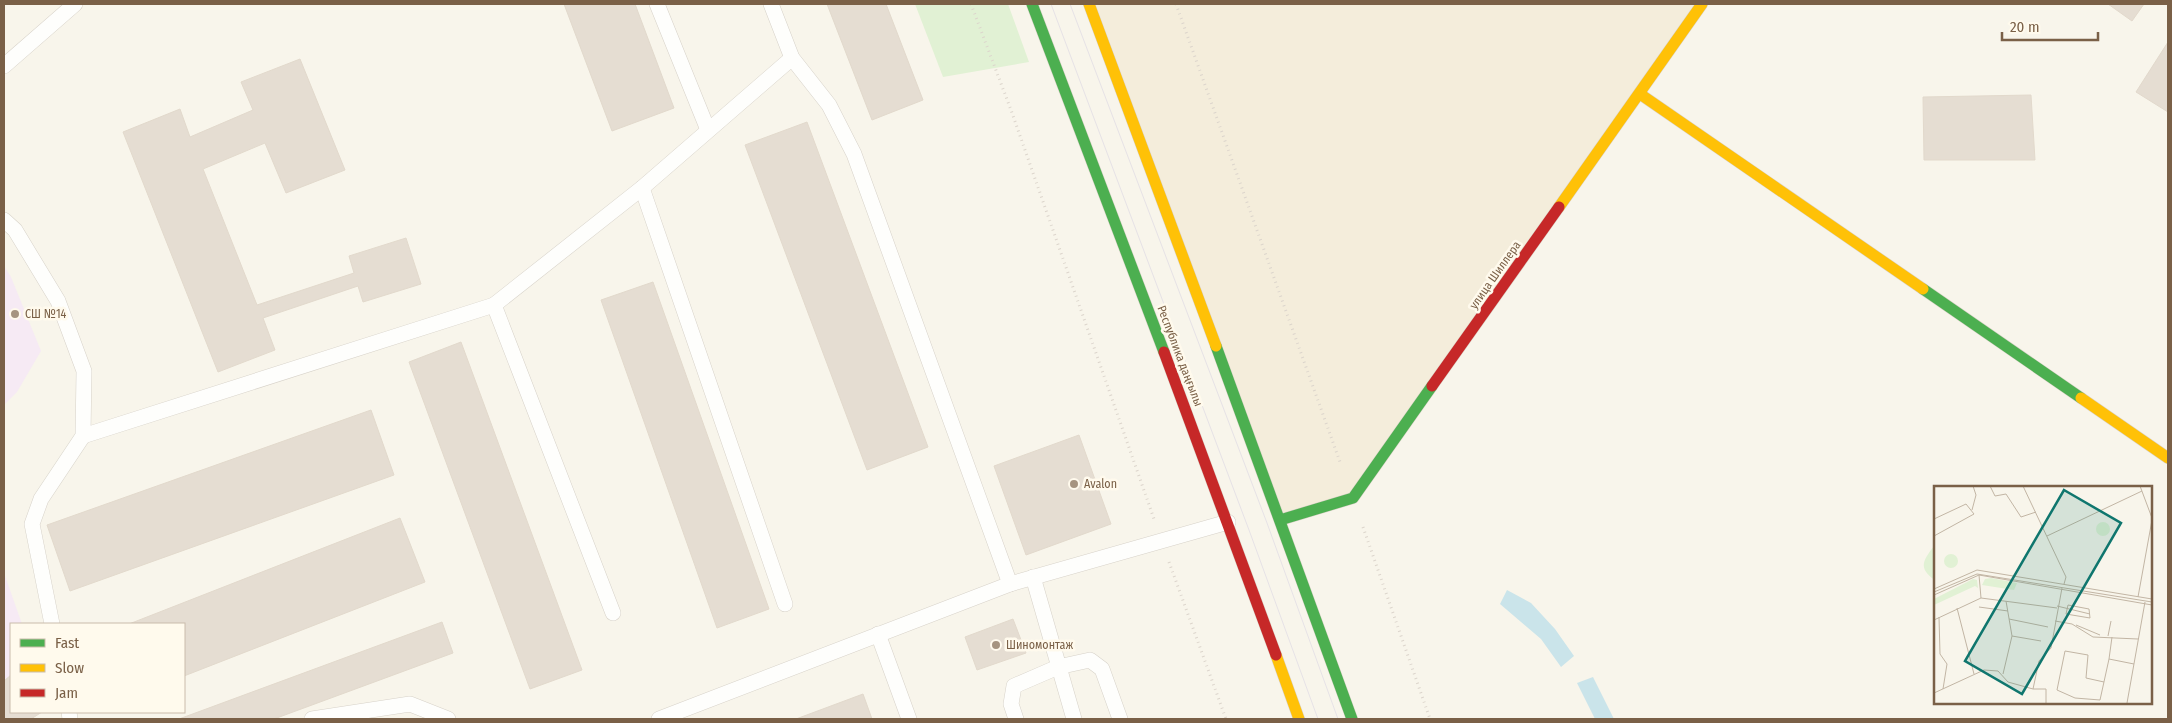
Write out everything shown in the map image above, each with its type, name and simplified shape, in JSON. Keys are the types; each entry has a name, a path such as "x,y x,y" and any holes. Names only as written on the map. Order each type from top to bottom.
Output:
{"main road":[{"name":"Республика даңғылы","path":"1032,4 1228,522 1299,719"},
{"path":"1089,4 1352,719"},
{"name":"улица Шиллера","path":"1353,498 1702,4"},
{"path":"1640,94 2168,458"},
{"path":"1280,520 1353,498"}],"lane":[{"path":"4,66 74,4"},
{"path":"657,4 708,130"},
{"path":"771,4 792,58 829,104 854,154 1010,584"},
{"path":"83,436 494,305 642,188 792,58"},
{"path":"642,188 785,604"},
{"path":"4,220 15,230 58,301 84,371 83,436 41,499 32,524 52,623"},
{"path":"494,305 613,613"},
{"path":"659,719 1010,584 1228,522"},
{"path":"1033,577 1074,719"},
{"path":"878,634 909,719"},
{"path":"1016,719 1011,704 1014,686 1058,667 1090,660 1102,669 1120,719"},
{"path":"312,719 410,704 448,719"}],"path":[{"path":"971,4 1011,110 1226,719"},
{"path":"1176,4 1430,719"}],"shaded area":[{"path":"1089,4 1702,4 1353,498 1280,520"},
{"name":"СШ №14","path":"4,266 11,277 41,351 17,392 4,405"},
{"path":"4,573 22,623 10,623 10,676 4,681"}],"green space":[{"path":"915,4 1008,4 1029,62 943,77"},
{"path":"1934,546 1934,579 1926,572 1924,567 1928,554"}],"water":[{"path":"1507,590 1531,603 1555,629 1574,656 1561,667 1541,639 1500,604"},
{"path":"1593,677 1614,719 1595,719 1577,683"}],"building":[{"path":"564,4 635,4 674,108 612,131"},
{"path":"827,4 886,4 923,100 872,120"},
{"path":"2108,4 2144,4 2132,21"},
{"path":"2168,42 2168,112 2136,92"},
{"path":"300,59 345,170 286,193 265,143 203,169 257,305 354,273 349,256 406,238 421,284 363,302 358,286 263,318 275,350 218,372 123,132 180,109 190,137 253,110 241,82"},
{"path":"2031,95 2035,160 1924,160 1923,97"},
{"path":"807,122 928,447 867,470 745,145"},
{"path":"653,282 769,609 717,628 601,300"},
{"path":"461,342 582,670 530,689 409,362"},
{"path":"371,410 394,475 70,591 47,525"},
{"path":"1079,435 1111,524 1026,555 994,466"},
{"path":"400,518 425,582 185,676 185,623 132,623"},
{"name":"Шиномонтаж","path":"1013,619 1026,653 977,670 965,637"},
{"path":"442,622 453,653 274,719 179,719"},
{"path":"10,676 10,713 40,713 31,719 4,719 4,681"},
{"path":"863,694 872,719 796,719"}],"tram line":[{"path":"1051,4 1318,719"},
{"path":"1070,4 1267,523 1338,719"}],"traffic: fast":[{"path":"1032,4 1164,352"},
{"path":"1923,289 2081,398"},
{"path":"1216,346 1352,719"},
{"path":"1280,520 1353,498 1432,386"}],"traffic: slow":[{"path":"1089,4 1216,346"},
{"path":"1559,207 1702,4"},
{"path":"1640,94 1923,289"},
{"path":"2081,398 2168,458"},
{"path":"1276,655 1299,719"}],"traffic: jam":[{"path":"1432,386 1559,207"},
{"path":"1164,352 1276,655"}],"place":[{"name":"СШ №14","path":"15,314"},
{"name":"Avalon","path":"1074,484"},
{"name":"Шиномонтаж","path":"996,645"}]}
